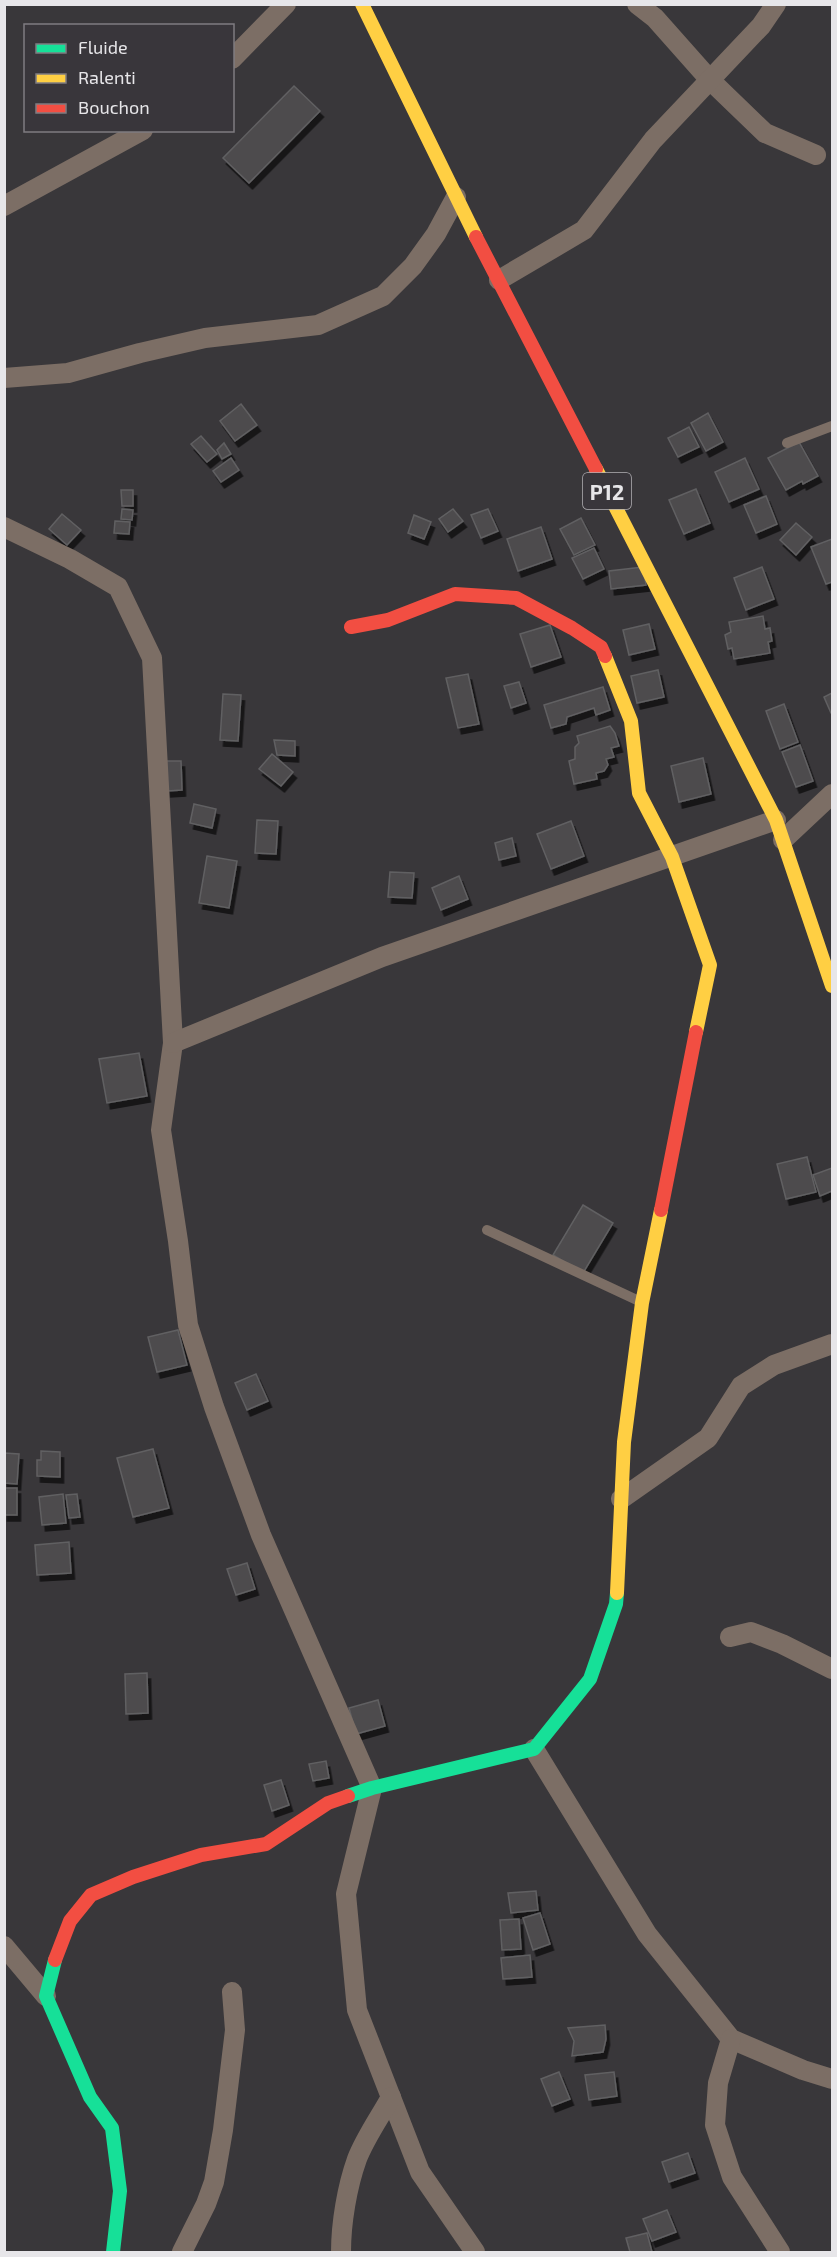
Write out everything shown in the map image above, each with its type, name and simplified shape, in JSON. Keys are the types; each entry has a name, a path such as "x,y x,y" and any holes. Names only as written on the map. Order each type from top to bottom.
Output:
{"street":[{"path":"234,57 286,4"},
{"name":"P12","path":"362,4 456,197 776,820 832,986"},
{"path":"637,4 655,18 710,80 765,133 816,155"},
{"path":"499,280 584,230 653,140 761,26 776,4"},
{"path":"4,206 139,132"},
{"path":"4,378 68,373 205,338 318,325 383,296 419,258 436,234 456,197"},
{"path":"4,527 70,559 118,587 152,658 173,1042 161,1130 188,1325 213,1407 261,1535 372,1788 346,1894 357,2010 420,2172 475,2253"},
{"path":"46,1996 53,1965 70,1921 91,1895 133,1877 201,1854 266,1844 328,1803 372,1788 534,1749 591,1678 616,1604 624,1442 642,1302 710,965 672,857 639,793 631,721 601,647 572,628 516,598 455,594 388,620 351,627"},
{"path":"783,840 832,794"},
{"path":"173,1042 382,957 776,820"},
{"path":"621,1499 708,1438 741,1386 774,1365 832,1344"},
{"path":"730,1637 751,1632 832,1669"},
{"path":"534,1749 647,1934 731,2039 802,2070 832,2079"},
{"path":"4,1946 46,1996 90,2097 111,2128 120,2191 113,2253"},
{"path":"182,2253 214,2182 235,2030 232,1992"},
{"path":"731,2039 718,2084 715,2125 732,2176 780,2253"},
{"path":"341,2253 341,2239 357,2159 390,2097"}],"lane":[{"path":"787,443 832,426"},
{"path":"487,1230 642,1302"}],"building":[{"path":"294,86 320,111 249,183 223,158"},
{"path":"241,404 257,425 235,441 220,421"},
{"path":"708,413 723,442 706,451 691,423"},
{"path":"689,427 699,447 678,457 668,438"},
{"path":"201,436 217,454 207,462 191,444"},
{"path":"799,442 818,476 803,484 802,481 786,490 768,458"},
{"path":"224,443 231,454 222,459 217,450"},
{"path":"231,458 239,470 221,482 213,471"},
{"path":"745,458 759,489 729,502 715,472"},
{"path":"696,489 710,523 684,534 669,500"},
{"path":"121,490 133,490 133,506 122,506"},
{"path":"766,496 777,524 756,533 744,505"},
{"path":"122,509 133,510 132,520 121,519"},
{"path":"453,509 463,521 448,532 439,519"},
{"path":"488,509 498,531 481,538 471,515"},
{"path":"62,514 81,530 67,545 49,529"},
{"path":"414,515 431,522 424,539 408,533"},
{"path":"581,518 595,545 574,555 560,529"},
{"path":"115,521 130,522 129,534 114,533"},
{"path":"796,523 812,537 796,555 780,540"},
{"path":"541,527 552,559 518,571 507,539"},
{"path":"832,539 832,582 826,584 811,547"},
{"path":"594,548 604,569 583,579 572,558"},
{"path":"643,567 646,585 611,589 609,571"},
{"path":"762,567 774,599 746,610 734,578"},
{"path":"763,616 765,629 770,628 772,641 768,642 770,653 734,659 732,648 728,649 725,635 731,632 729,622"},
{"path":"649,624 655,649 629,655 623,630"},
{"path":"550,625 561,657 531,667 520,634"},
{"path":"658,670 664,697 637,703 631,676"},
{"path":"468,674 479,724 458,728 446,678"},
{"path":"519,682 526,703 511,708 504,686"},
{"path":"603,687 610,710 596,715 594,708 567,717 566,724 551,728 544,705"},
{"path":"832,693 832,713 831,713 824,697"},
{"path":"223,694 241,695 238,741 220,740"},
{"path":"784,704 798,742 780,749 766,711"},
{"path":"610,726 619,746 611,748 614,757 606,759 608,765 604,771 596,773 597,779 574,784 569,761 575,759 575,747 579,743 577,736"},
{"path":"274,740 295,741 295,756 277,755"},
{"path":"800,745 813,781 796,787 782,752"},
{"path":"272,754 293,772 281,786 259,769"},
{"path":"703,758 711,794 679,802 671,766"},
{"path":"166,761 181,761 182,790 167,791"},
{"path":"194,804 216,809 212,828 190,823"},
{"path":"257,820 278,821 276,854 255,853"},
{"path":"571,821 584,856 551,869 537,834"},
{"path":"512,838 516,856 499,860 495,843"},
{"path":"207,856 237,861 229,908 199,903"},
{"path":"390,872 414,873 412,898 388,897"},
{"path":"459,876 468,899 441,910 432,888"},
{"path":"139,1053 147,1096 107,1103 99,1059"},
{"path":"807,1157 816,1192 786,1199 777,1164"},
{"path":"832,1168 832,1191 820,1196 813,1175"},
{"path":"583,1205 613,1223 583,1273 553,1255"},
{"path":"178,1330 187,1365 157,1372 148,1337"},
{"path":"256,1374 268,1401 247,1410 235,1383"},
{"path":"153,1449 169,1508 133,1517 117,1458"},
{"path":"41,1451 60,1452 60,1477 37,1476 37,1460 41,1460"},
{"path":"4,1453 19,1454 17,1484 4,1483"},
{"path":"4,1488 17,1488 17,1515 4,1515"},
{"path":"63,1494 66,1523 42,1525 39,1497"},
{"path":"77,1494 80,1517 69,1518 66,1495"},
{"path":"69,1542 71,1573 37,1575 35,1545"},
{"path":"247,1563 255,1589 236,1595 227,1569"},
{"path":"147,1673 148,1713 126,1714 125,1674"},
{"path":"378,1700 385,1726 356,1734 349,1708"},
{"path":"326,1761 329,1778 313,1781 309,1764"},
{"path":"281,1780 289,1805 272,1811 264,1785"},
{"path":"536,1891 538,1910 511,1913 508,1893"},
{"path":"540,1913 550,1944 533,1950 523,1918"},
{"path":"519,1919 521,1949 502,1950 500,1920"},
{"path":"530,1955 532,1977 503,1979 501,1958"},
{"path":"605,2025 606,2039 603,2052 572,2056 574,2041 568,2028"},
{"path":"559,2072 570,2099 552,2106 541,2079"},
{"path":"614,2072 617,2096 589,2100 585,2075"},
{"path":"688,2153 695,2173 669,2182 662,2162"},
{"path":"667,2210 676,2232 652,2241 643,2219"},
{"path":"647,2233 652,2252 630,2252 626,2238"}],"traffic: fast":[{"path":"348,1796 372,1788 534,1749 590,1679 616,1604 617,1593"},
{"path":"55,1960 46,1996 90,2097 112,2128 120,2191 113,2252"}],"traffic: slow":[{"path":"362,4 476,237"},
{"path":"596,469 776,820 832,986"},
{"path":"605,656 631,721 639,793 672,857 710,965 696,1032"},
{"path":"617,1593 624,1442 642,1303 661,1210"}],"traffic: jam":[{"path":"476,237 596,469"},
{"path":"351,627 388,620 455,594 516,598 572,628 601,647 605,656"},
{"path":"661,1210 696,1032"},
{"path":"55,1960 70,1921 91,1895 133,1877 201,1855 266,1844 328,1803 348,1796"}]}
